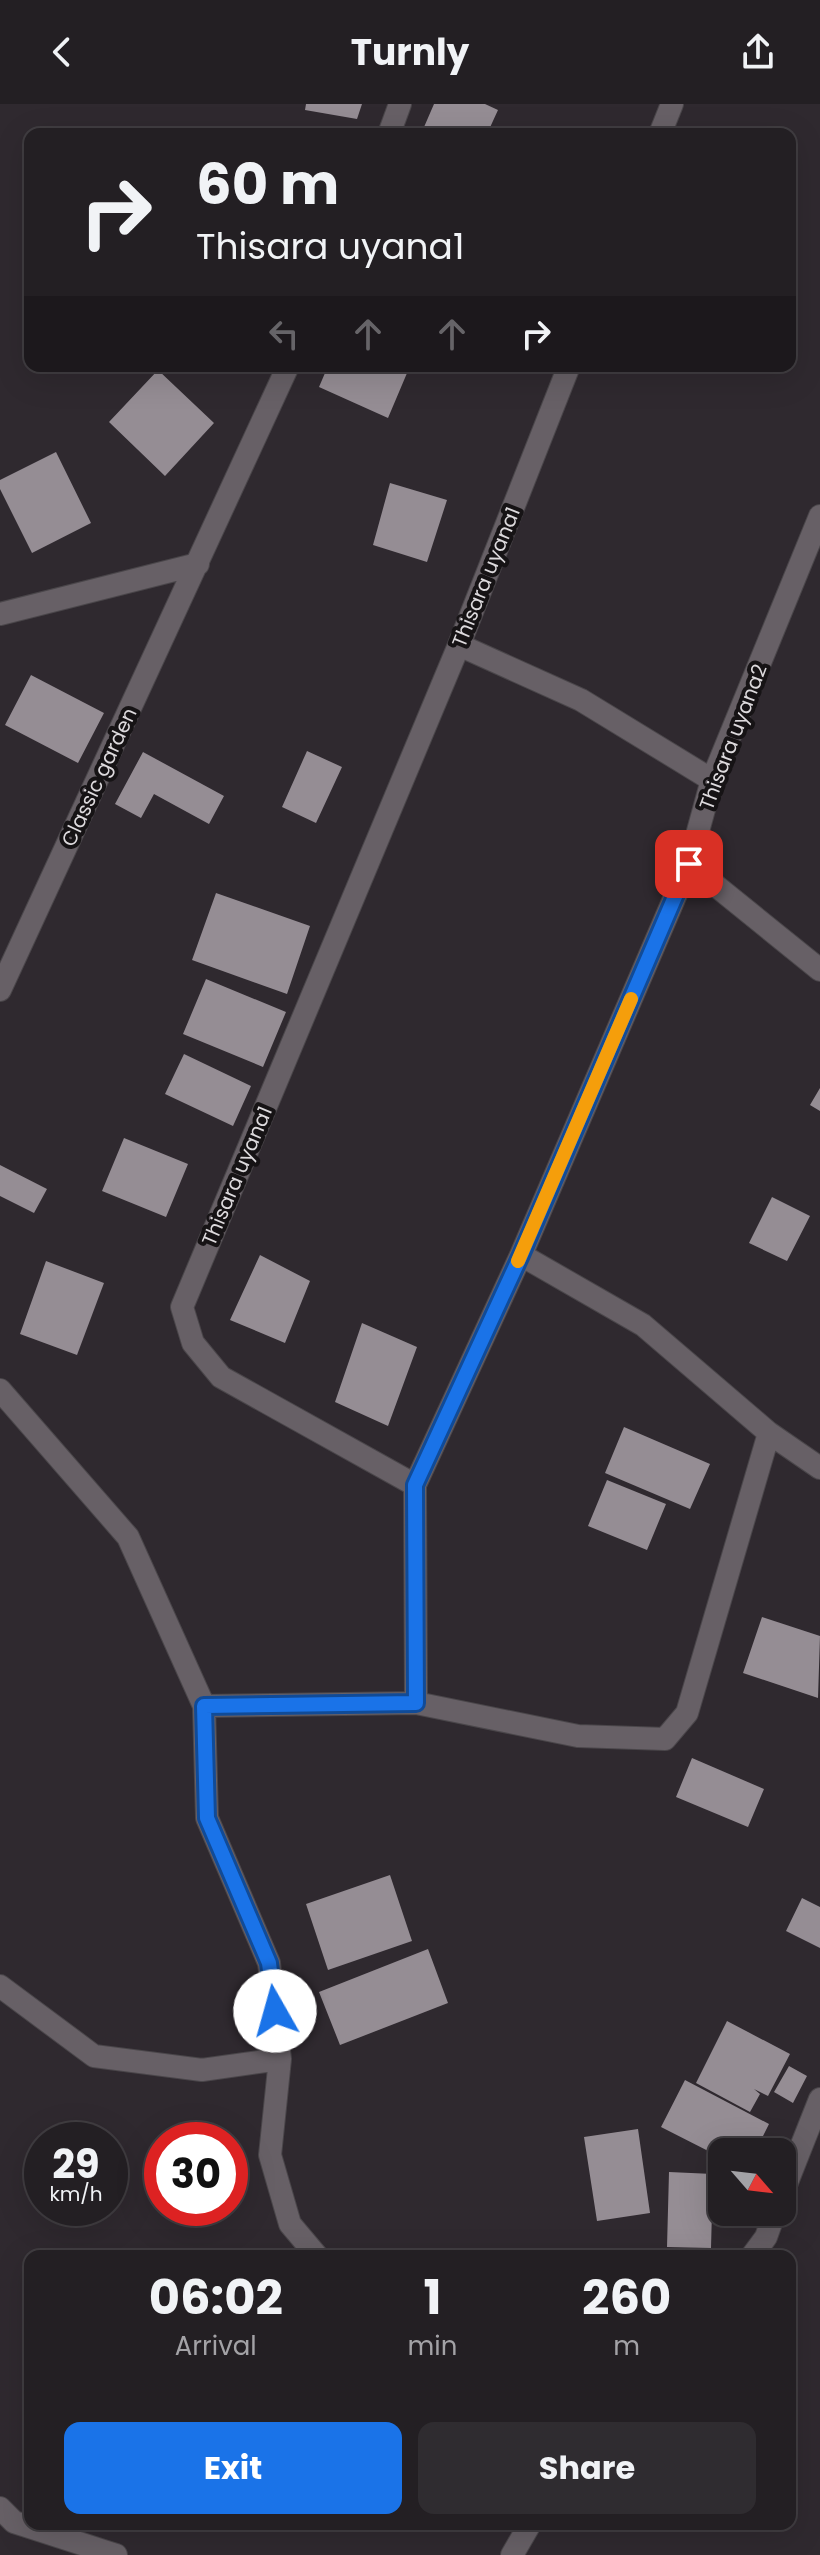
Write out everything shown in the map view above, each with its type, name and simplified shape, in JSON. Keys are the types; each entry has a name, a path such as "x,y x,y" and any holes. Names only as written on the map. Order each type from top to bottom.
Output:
{"street":[{"path":"391,128 400,104"},
{"path":"662,128 672,104"},
{"name":"Classic garden","path":"0,990 285,372"},
{"name":"Thisara uyana1","path":"415,1485 221,1377 193,1343 182,1307 459,645 567,372"},
{"name":"Thisara uyana2","path":"415,1485 521,1255 689,864 712,780 820,516"},
{"path":"0,614 198,564"},
{"path":"459,645 581,700 712,780"},
{"path":"689,864 820,970"},
{"path":"521,1255 643,1325 769,1433 820,1468"},
{"path":"0,1390 128,1537 204,1706 207,1818 269,1963 280,2059 270,2155 290,2224 312,2250"},
{"path":"204,1706 416,1703 578,1736 665,1739 687,1713 769,1433"},
{"path":"415,1485 416,1703"},
{"path":"0,1986 94,2056 202,2070 280,2059"},
{"path":"796,2160 820,2099"},
{"path":"756,2250 770,2226"},
{"path":"0,2508 14,2522 24,2525"},
{"path":"39,2530 116,2555"},
{"path":"512,2555 527,2530"}],"building":[{"path":"306,104 362,104 357,119 305,110"},
{"path":"434,104 485,104 498,110 490,128 424,128"},
{"path":"156,372 160,372 214,423 165,476 109,422"},
{"path":"325,372 407,372 388,418 319,387"},
{"path":"56,452 91,523 32,553 0,489 0,480"},
{"path":"390,483 447,500 427,562 373,545"},
{"path":"31,675 104,713 78,763 5,725"},
{"path":"307,751 342,767 316,823 282,807"},
{"path":"143,752 224,796 209,824 154,794 141,818 115,804"},
{"path":"216,893 310,926 287,994 192,960"},
{"path":"206,979 286,1012 263,1067 183,1034"},
{"path":"184,1054 251,1086 233,1126 165,1094"},
{"path":"820,1088 820,1111 810,1105"},
{"path":"124,1138 188,1164 166,1217 102,1191"},
{"path":"0,1165 47,1189 34,1213 0,1196"},
{"path":"772,1197 810,1216 787,1261 749,1243"},
{"path":"260,1255 310,1281 285,1343 230,1320"},
{"path":"46,1261 104,1283 77,1355 20,1334"},
{"path":"362,1323 417,1347 388,1426 335,1402"},
{"path":"624,1427 710,1464 690,1509 605,1473"},
{"path":"607,1480 666,1504 647,1550 588,1526"},
{"path":"762,1617 820,1636 818,1698 743,1673"},
{"path":"692,1758 764,1789 748,1827 676,1797"},
{"path":"390,1875 412,1941 328,1970 306,1904"},
{"path":"802,1898 820,1907 820,1948 786,1931"},
{"path":"428,1949 448,2003 340,2045 319,1992"},
{"path":"727,2021 790,2054 768,2096 754,2089 760,2094 750,2112 696,2083"},
{"path":"789,2066 807,2076 793,2103 774,2092"},
{"path":"685,2080 769,2124 762,2138 708,2138 708,2151 661,2127"},
{"path":"638,2129 650,2213 597,2221 584,2137"},
{"path":"669,2172 708,2174 711,2248 667,2247"}],"slow traffic":[{"path":"518,1261 631,999"}],"route":[{"path":"275,2011 269,1963 207,1818 204,1706 416,1703 415,1485 521,1255 689,864"}]}
